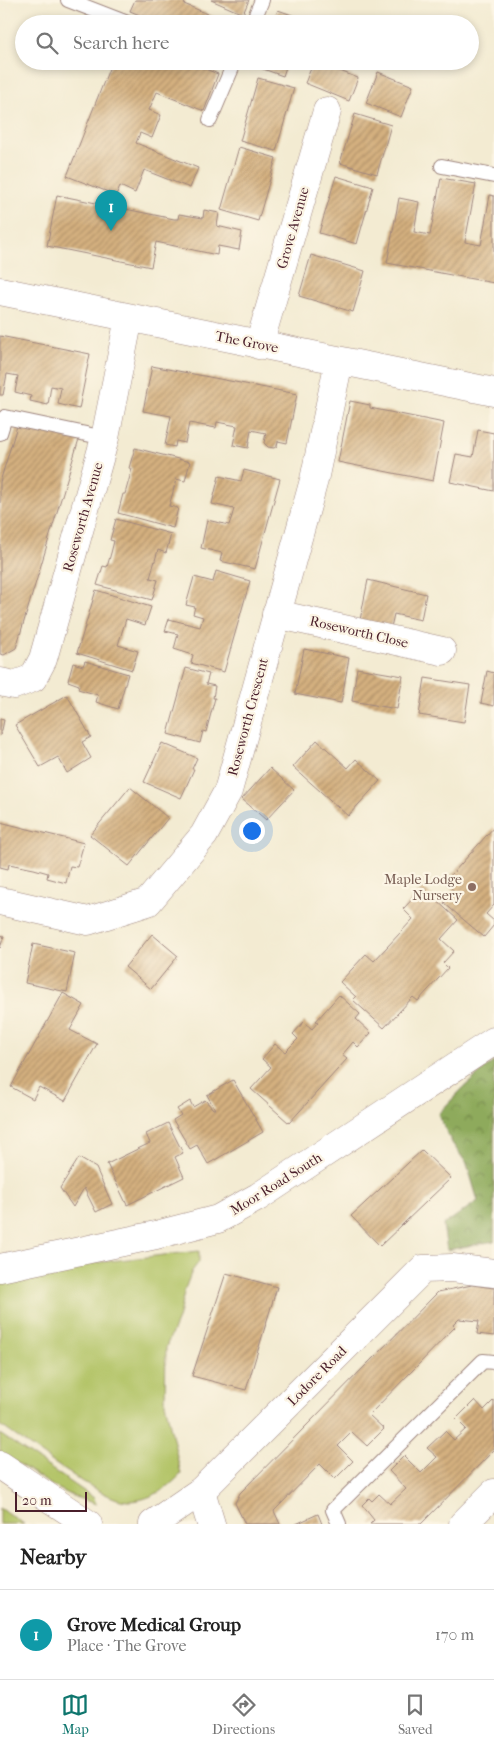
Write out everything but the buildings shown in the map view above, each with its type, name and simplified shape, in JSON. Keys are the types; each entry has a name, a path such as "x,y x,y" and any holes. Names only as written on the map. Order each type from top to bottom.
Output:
{"street":[{"name":"Grove Avenue","path":"259,345 327,111"},
{"name":"The Grove","path":"0,291 494,392"},
{"name":"Roseworth Avenue","path":"0,682 14,685 32,678 43,659 105,438 128,318"},
{"name":"Roseworth Crescent","path":"0,901 88,921 148,902 204,835 228,791 314,480 339,361"},
{"name":"Roseworth Close","path":"276,614 442,651"},
{"name":"Moor Road South","path":"0,1268 58,1254 156,1235 218,1219 258,1197 494,1041"},
{"name":"Lodore Road","path":"152,1524 201,1491 423,1269 452,1268 494,1273"},
{"path":"0,1465 88,1524"},
{"path":"201,1491 212,1524"},
{"path":"463,1524 494,1493"}],"lane":[{"path":"68,0 107,15"},
{"path":"256,15 262,0"},
{"path":"210,120 230,70"},
{"path":"442,166 494,176"},
{"path":"0,433 5,417 105,438"},
{"path":"339,1524 333,1510 483,1361 494,1362"}],"green space":[{"path":"494,1061 494,1241 447,1250 443,1225 478,1201 467,1164 452,1143 438,1114 464,1087"},
{"path":"199,1251 199,1262 192,1271 185,1289 178,1319 166,1347 165,1403 181,1474 170,1485 143,1499 128,1501 116,1499 83,1482 0,1425 0,1282 84,1264"},
{"path":"0,1434 94,1498 96,1504 75,1497 53,1486 0,1452"},
{"path":"0,1508 24,1524 0,1524"}],"place":[{"name":"Grove Medical Group","path":"111,231"},
{"name":"Maple Lodge Nursery","path":"472,887"}]}
